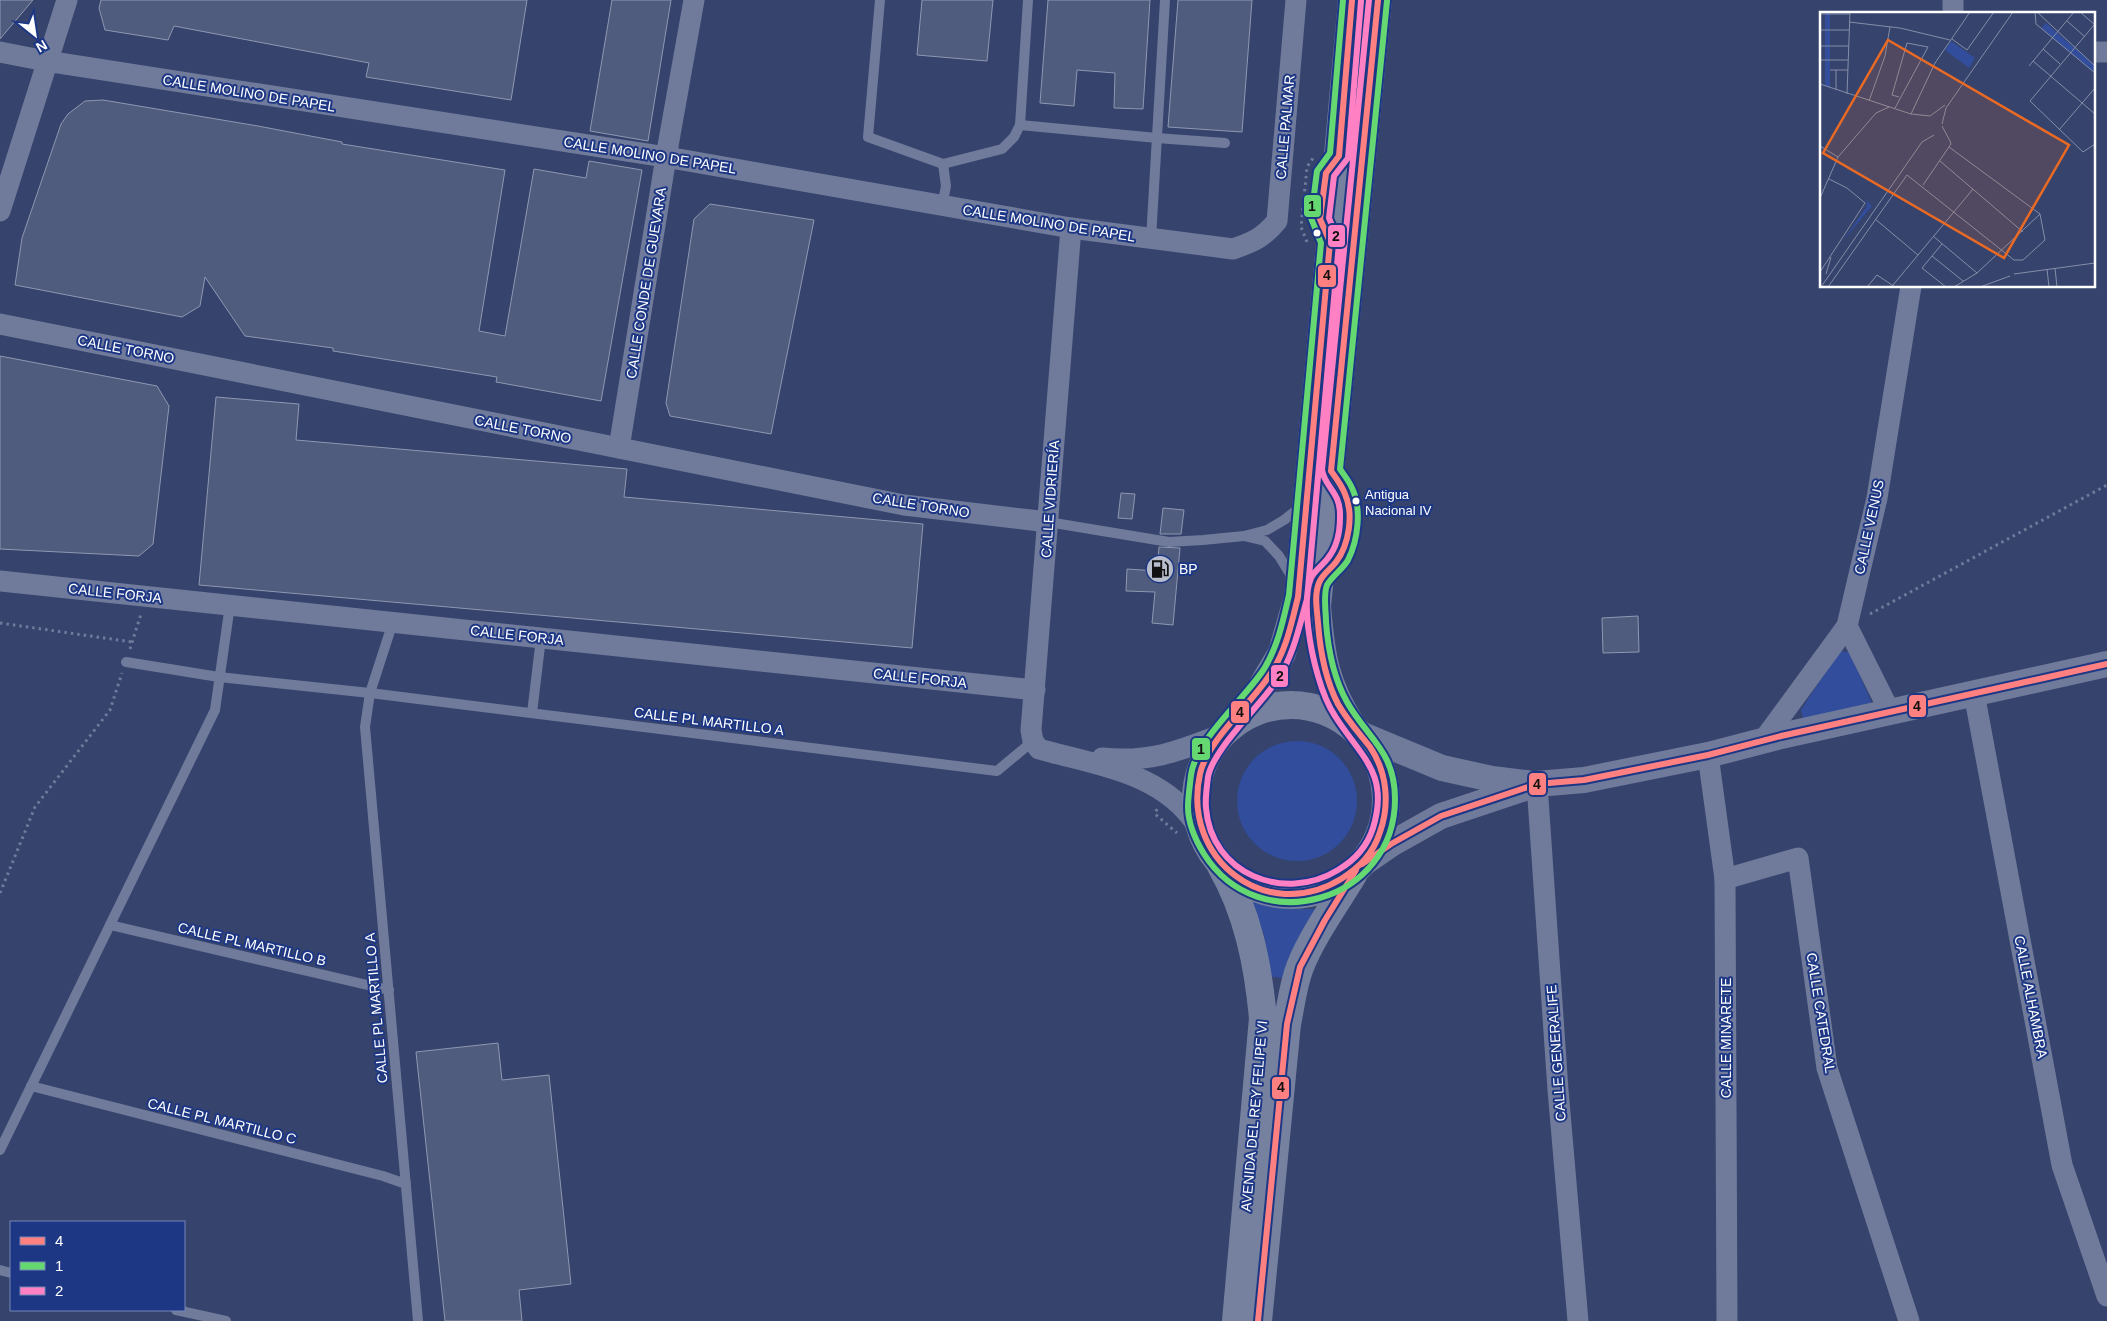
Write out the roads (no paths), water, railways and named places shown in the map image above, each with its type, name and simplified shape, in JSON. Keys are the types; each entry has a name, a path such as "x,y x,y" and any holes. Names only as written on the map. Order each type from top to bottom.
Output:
{"main road":[{"path":"1228,730 1260,690 1282,653 1298,597 1352,0"},
{"path":"1356,730 1338,704 1320,651 1317,606 1378,0"},
{"path":"1228,730 1251,714 1272,707 1293,705 1321,710 1334,715 1356,730"},
{"name":"AVENIDA DEL REY FELIPE VI","path":"1228,730 1209,752 1200,773 1196,795 1201,846 1233,888 1244,916 1260,986 1263,1018 1236,1321"},
{"name":"AVENIDA DEL REY FELIPE VI","path":"1258,1321 1287,1024 1294,989 1300,967 1325,920 1378,840 1386,813 1386,784 1377,757 1356,730"},
{"path":"1201,846 1239,880 1268,892 1299,895 1330,887 1359,867"}],"street":[{"path":"0,211 46,61 67,0"},
{"name":"CALLE CONDE DE GUEVARA","path":"619,448 666,157 694,0"},
{"name":"CALLE PALMAR","path":"1252,243 1267,234 1277,221 1296,0"},
{"name":"CALLE MOLINO DE PAPEL","path":"0,52 46,61 666,157 1071,228 1233,249 1252,243"},
{"path":"2094,52 2107,52"},
{"name":"CALLE VIDRIERÍA","path":"1033,741 1032,730 1071,228"},
{"name":"CALLE VENUS","path":"1762,742 1847,626 1877,498 1911,288"},
{"name":"CALLE TORNO","path":"0,324 904,504 1048,522"},
{"name":"CALLE FORJA","path":"0,581 1035,690"},
{"path":"1847,626 1890,712"},
{"path":"1359,867 1391,844 1441,816 1496,796 1537,784 1584,780 1708,755 2107,664"},
{"name":"CALLE ALHAMBRA","path":"1974,693 2062,1165 2107,1296"},
{"path":"1057,754 1120,760 1156,757 1228,730"},
{"path":"1356,730 1442,768 1492,778 1537,784"},
{"path":"1033,741 1040,749 1116,769 1149,782 1190,816 1201,846"},
{"name":"CALLE MINARETE","path":"1708,755 1725,879 1728,1321"},
{"name":"CALLE GENERALIFE","path":"1537,784 1558,1090 1578,1321"},
{"name":"CALLE CATEDRAL","path":"1725,879 1798,858 1827,1068 1910,1321"}],"lane":[{"path":"880,0 868,137 943,164 1002,149 1014,137 1020,125 1028,0"},
{"path":"1151,239 1165,0"},
{"path":"1020,125 1225,143"},
{"path":"942,206 946,186 943,164"},
{"path":"1048,522 1169,542 1203,540 1244,536 1267,530 1284,520 1305,503"},
{"path":"1244,536 1264,541 1279,556 1293,578 1298,597"},
{"path":"0,1150 215,710 230,605"},
{"name":"CALLE PL MARTILLO A","path":"393,622 370,693 365,727 418,1321"},
{"path":"532,713 541,638"},
{"name":"CALLE PL MARTILLO A","path":"126,662 220,677 370,693 997,771 1033,741"},
{"name":"CALLE PL MARTILLO B","path":"110,926 388,990"},
{"name":"CALLE PL MARTILLO C","path":"31,1086 382,1176 406,1184"},
{"path":"181,1311 226,1321"}],"place":[{"name":"Antigua Nacional IV","path":"1356,501"},
{"name":"BP","path":"1160,569"}]}
